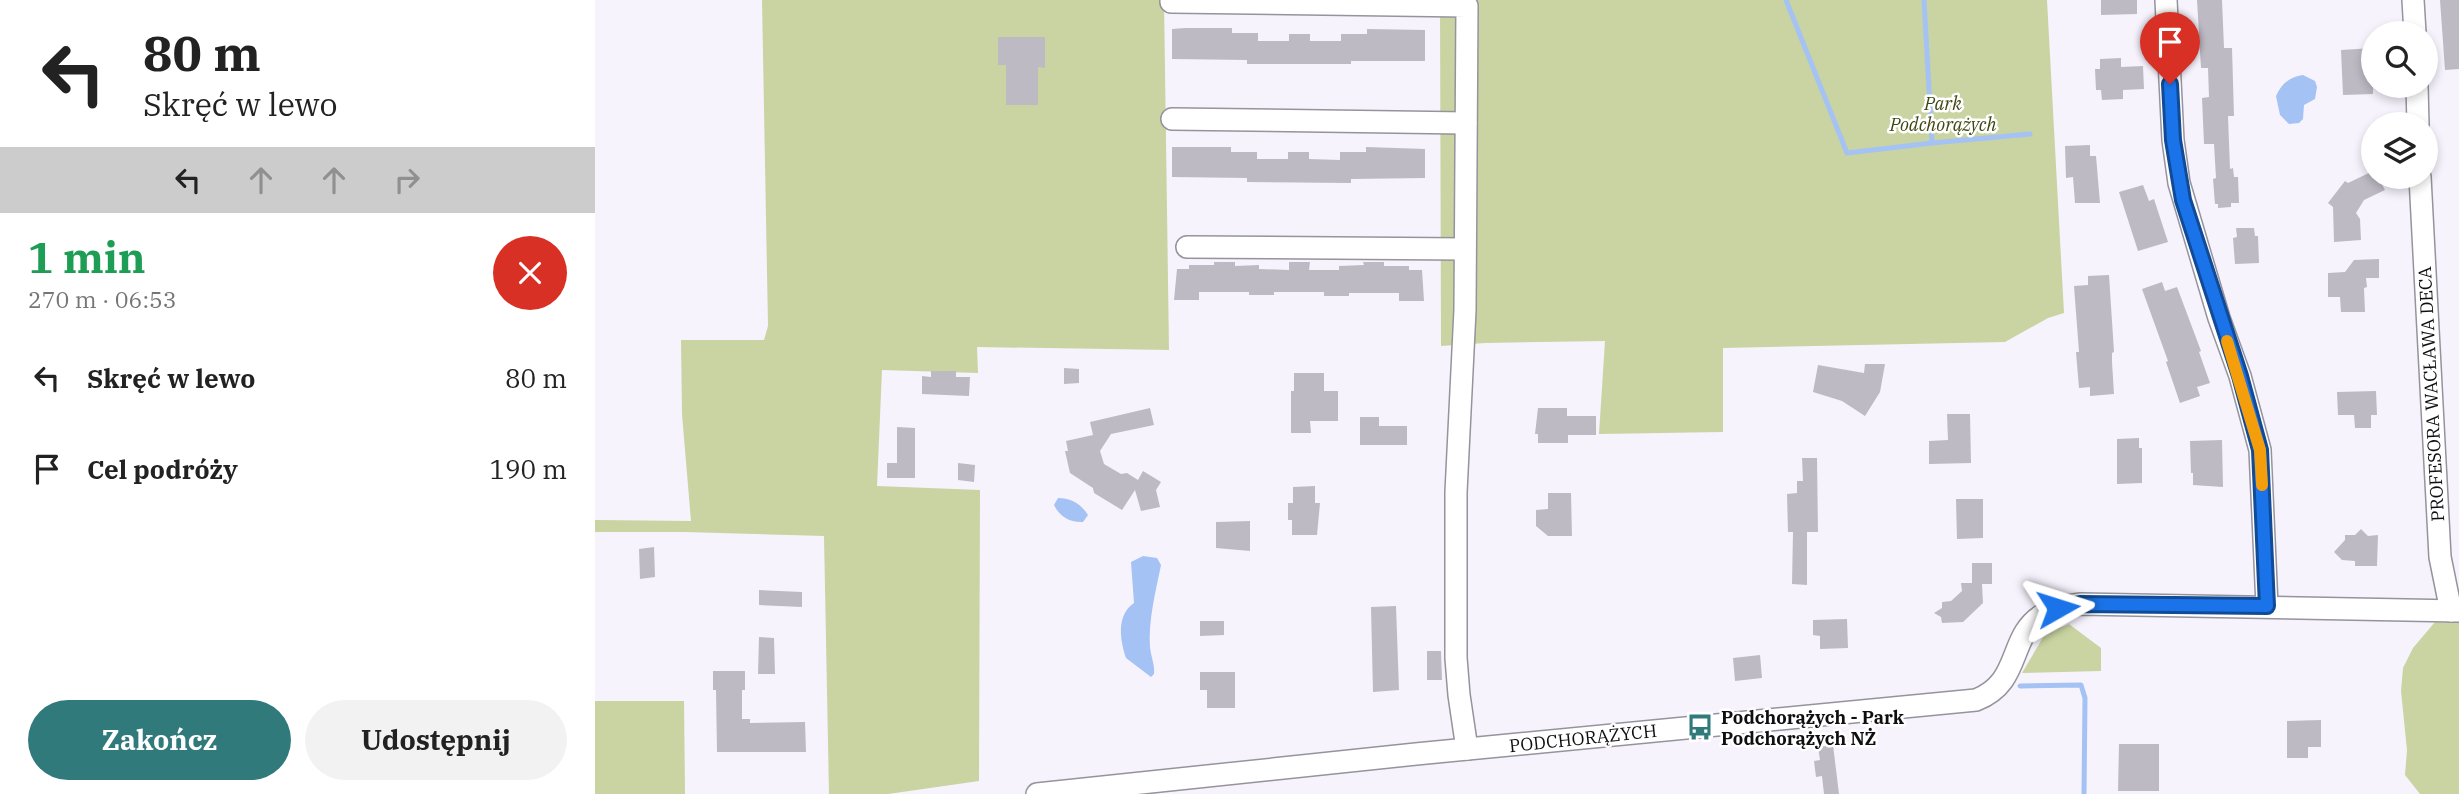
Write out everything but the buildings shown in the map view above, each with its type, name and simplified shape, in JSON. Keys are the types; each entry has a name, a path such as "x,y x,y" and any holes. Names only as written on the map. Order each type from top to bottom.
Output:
{"street":[{"path":"2166,0 2173,140 2179,183 2219,318 2240,376 2260,450 2267,606"},
{"path":"2413,0 2414,21"},
{"path":"1171,2 1467,6 1465,310 1456,492 1456,644 1459,695 1467,749"},
{"path":"1172,119 1466,123"},
{"name":"PROFESORA WACŁAWA DECA","path":"2421,189 2440,557 2455,611"},
{"path":"1188,247 1464,249"},
{"name":"PODCHORĄŻYCH","path":"1037,794 1976,700 1997,689 2004,680 2024,633 2040,615 2080,604 2455,611"}],"green space":[{"path":"762,0 1164,0 1169,350 977,347 978,373 882,370 877,486 980,490 979,781 888,794 829,794 824,536 595,532 595,520 691,521 682,414 681,340 764,340 768,326"},
{"name":"Park Podchorążych","path":"1440,0 2047,0 2064,313 2048,318 2005,342 1723,348 1723,432 1599,434 1605,341 1441,346"},
{"path":"2435,622 2459,623 2459,794 2420,794 2405,775 2407,750 2401,691 2403,668 2413,648"},
{"path":"2069,624 2101,648 2101,671 2022,673 2045,634"},
{"path":"595,701 684,701 685,794 595,794"}],"water":[{"path":"2303,75 2315,81 2315,99 2304,105 2303,119 2299,123 2289,124 2280,115 2276,96 2287,81"},
{"path":"1058,498 1071,500 1082,508 1088,515 1083,522 1069,520 1062,515 1054,505"},
{"path":"1143,556 1157,558 1161,565 1150,627 1154,671 1151,677 1126,658 1121,636 1124,614 1134,603 1131,562"}],"waterway":[{"path":"1786,0 1847,153 1932,143"},
{"path":"1924,0 1932,143 2030,134"},
{"path":"2020,686 2081,685 2085,698 2084,794"}],"slow traffic":[{"path":"2227,341 2253,420 2260,450 2262,485"}],"place":[{"name":"Podchorążych - Park Podchorążych NŻ","path":"1700,727"}],"route":[{"path":"2058,608 2080,604 2267,606 2260,450 2240,376 2219,318 2183,200 2175,162 2170,84"}]}
